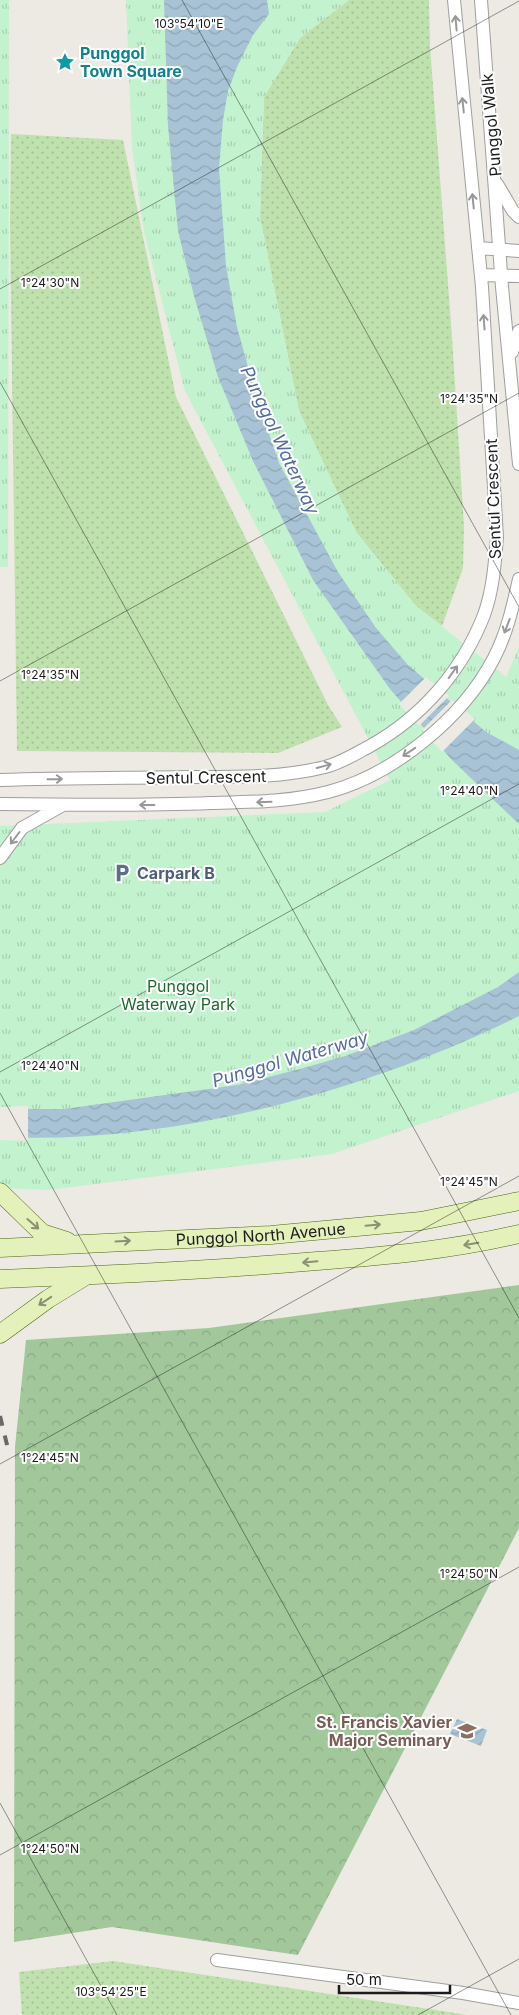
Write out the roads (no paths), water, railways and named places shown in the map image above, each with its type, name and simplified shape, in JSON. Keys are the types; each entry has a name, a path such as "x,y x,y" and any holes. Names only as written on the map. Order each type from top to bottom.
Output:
{"main road":[{"path":"0,1192 42,1233 74,1243"},
{"name":"Punggol North Avenue","path":"0,1248 271,1234 421,1221 519,1201"},
{"name":"Punggol North Avenue","path":"0,1279 250,1267 425,1252 492,1241 519,1234"},
{"path":"0,1334 48,1298 86,1276"}],"street":[{"name":"Punggol Walk","path":"454,0 478,248"},
{"name":"Punggol Walk","path":"481,0 500,250"},
{"path":"496,182 512,211 519,217"},
{"path":"478,248 519,250"},
{"name":"Sentul Crescent","path":"0,780 276,775 327,766 352,756 400,727 433,698 456,668 470,645 484,614 495,569 497,537 478,248"},
{"name":"Sentul Crescent","path":"500,250 519,464"},
{"path":"481,275 519,276"},
{"path":"509,363 515,338 519,331"},
{"name":"Sentul Crescent","path":"0,804 175,805 272,802 327,792 349,785 387,766 428,738 475,688 494,658 509,622 519,579"},
{"path":"0,858 22,828 63,805"},
{"path":"217,1960 463,1993 519,2003"}],"water":[{"path":"164,0 267,0 269,14 253,35 237,67 228,91 223,120 219,168 226,266 237,327 255,392 279,463 338,572 376,628 408,665 486,732 519,750 519,824 451,759 390,689 313,580 253,461 218,377 194,296 178,231 168,126"},
{"path":"519,972 519,1016 460,1043 398,1068 333,1089 267,1108 199,1122 132,1132 65,1137 0,1137 23,1109 64,1109 237,1085 345,1056 414,1030 498,987"},
{"path":"457,1719 487,1730 481,1746 450,1734"}],"railway":[{"path":"0,1416 9,1453"}],"place":[{"name":"Punggol Town Square","path":"65,62"},
{"name":"Carpark B","path":"122,873"},
{"name":"St. Francis Xavier Major Seminary","path":"467,1731"}],"water label":[{"name":"Punggol Waterway","path":"280,440"},
{"name":"Punggol Waterway","path":"290,1059"}],"park label":[{"name":"Punggol Waterway Park","path":"178,995"}]}
